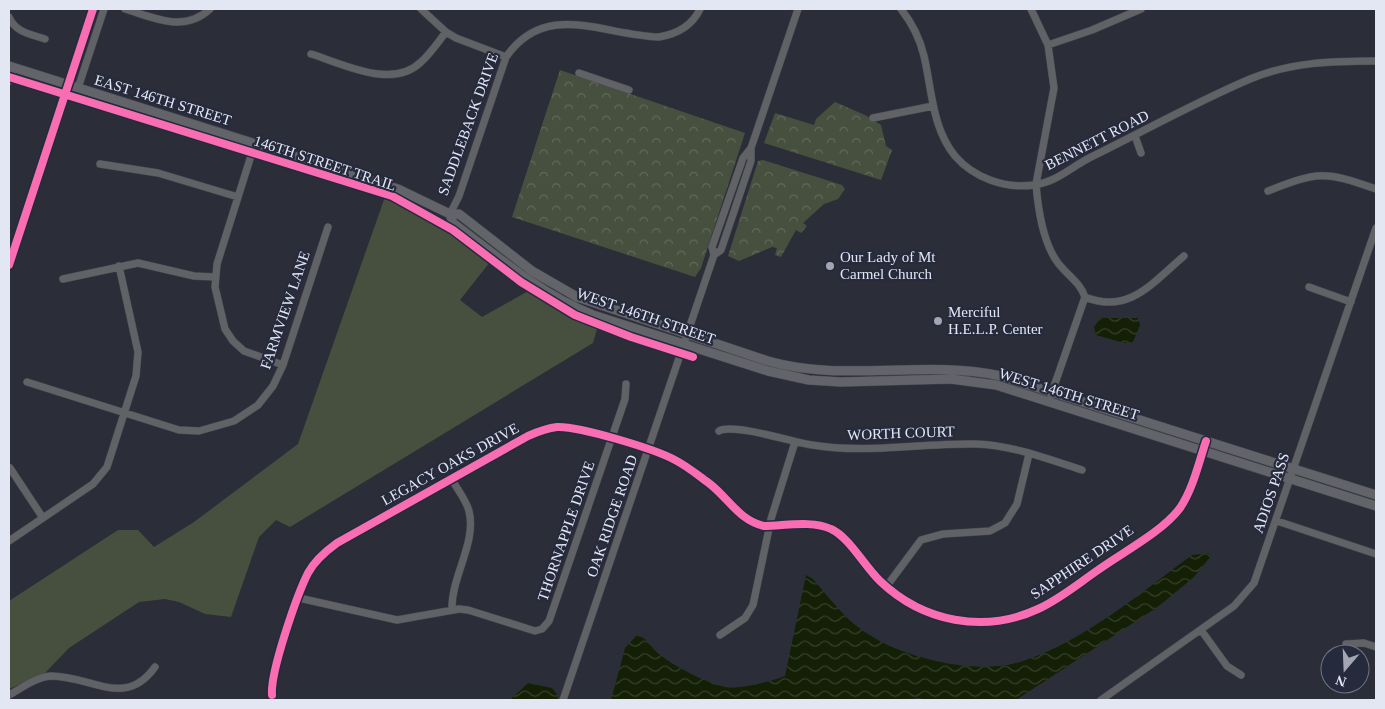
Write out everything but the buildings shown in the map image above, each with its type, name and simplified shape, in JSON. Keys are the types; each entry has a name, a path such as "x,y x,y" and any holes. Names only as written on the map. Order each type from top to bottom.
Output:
{"main road":[{"name":"EAST 146TH STREET","path":"11,67 398,188 450,214"},
{"name":"WEST 146TH STREET","path":"1376,495 1001,376 961,370 853,372 809,370 774,362 603,307 568,293 532,271 458,214 450,214 453,223 523,277 556,298 593,314 768,371 809,380 840,382 960,380 996,385 1376,506"}],"street":[{"path":"78,88 104,9"},
{"path":"125,9 178,23 194,20 210,9"},
{"path":"421,9 446,32 462,41 506,57"},
{"path":"574,16 659,37 673,34 685,27 700,9"},
{"name":"OAK RIDGE ROAD","path":"563,700 688,335 714,255 712,247 743,158 751,148 798,9"},
{"name":"BENNETT ROAD","path":"902,9 914,28 921,46 934,106 945,141 957,158 967,167 983,177 1000,183 1036,184 1058,178 1088,158 1251,78 1317,62 1376,61"},
{"path":"1031,9 1048,45 1054,88 1036,184 1042,219 1050,247 1058,263 1080,286 1085,297 1050,401"},
{"path":"1048,45 1092,30 1141,9"},
{"name":"SADDLEBACK DRIVE","path":"450,214 459,196 506,57 516,40 528,29 544,20 563,16"},
{"path":"9,17 13,26 18,30 45,39"},
{"path":"311,54 377,74 394,75 408,71 421,62 446,32"},
{"path":"9,81 11,67"},
{"path":"579,73 629,90"},
{"path":"873,118 934,106"},
{"path":"1134,136 1141,153"},
{"path":"255,143 215,277 222,320 229,336 244,351 283,365"},
{"path":"100,164 158,173 238,197"},
{"path":"1268,191 1306,177 1319,175 1338,176 1376,189"},
{"name":"FARMVIEW LANE","path":"27,382 179,430 219,427 234,421 258,404 273,386 283,365 328,227"},
{"name":"ADIOS PASS","path":"1101,700 1234,606 1249,590 1258,576 1376,228"},
{"path":"1085,297 1102,303 1124,301 1138,295 1184,256"},
{"path":"63,279 119,266 146,263 194,276 215,277"},
{"path":"9,541 101,477 107,467 136,376 138,352 119,266"},
{"path":"1308,287 1351,302"},
{"name":"THORNAPPLE DRIVE","path":"452,610 476,612 535,631 542,630 549,622 625,399 626,384"},
{"name":"LEGACY OAKS DRIVE","path":"272,695 272,676 308,573 327,550 528,436 546,429 569,428 648,450"},
{"name":"WORTH COURT","path":"719,431 735,428 795,442 852,449 980,444 1001,446 1082,470"},
{"name":"SAPPHIRE DRIVE","path":"648,450 675,460 711,485 749,521 769,526 819,525 832,529 886,587 907,603 921,610 961,621 996,621 1024,615 1054,601 1170,518 1186,498 1206,440"},
{"path":"720,636 745,618 753,605 769,526 795,442"},
{"path":"886,587 921,540 931,536 990,531 1005,523 1016,504 1029,454"},
{"path":"10,468 43,518"},
{"path":"299,598 396,620 408,620 452,610 453,586 471,531 469,509 452,480"},
{"path":"1276,521 1376,554"},
{"path":"1200,630 1227,666 1241,674"},
{"path":"9,695 34,681 48,676 112,694 124,694 142,686 154,666"}],"green space":[{"path":"560,70 745,133 701,268 695,277 512,217"},
{"path":"835,102 865,115 881,125 886,146 892,150 881,180 764,143 775,113 814,125 816,119"},
{"path":"763,160 842,185 845,189 838,199 824,204 803,223 807,226 801,233 796,230 781,257 775,255 777,248 772,247 739,261 728,256 758,161"},
{"path":"386,194 428,214 490,262 460,300 482,317 530,290 597,329 593,343 290,527 276,520 259,537 231,617 205,614 179,602 165,599 139,602 69,648 45,673 9,689 9,601 118,530 138,530 154,547 194,522 298,444"}],"water":[{"path":"1100,318 1138,318 1140,325 1133,342 1124,343 1096,335 1094,327"},
{"path":"1208,553 1211,556 1194,577 1159,606 1016,700 925,700 919,698 898,700 611,700 625,648 636,636 643,638 665,659 681,669 725,687 746,686 785,676 806,575 813,579 854,624 889,646 940,662 964,666 990,667 1026,660 1049,651 1092,628 1192,555"},
{"path":"528,683 552,688 558,696 557,700 510,700"}],"cycle path":[{"path":"9,265 93,9"},
{"name":"146TH STREET TRAIL","path":"9,77 392,196 453,230 521,282 575,315 631,337 693,357"},
{"path":"272,695 275,669 291,615 308,573 321,556 337,543 528,436 546,429 557,427 582,430 665,455 684,465 710,484 741,514 755,523 764,526 815,525 831,529 838,533 874,575 897,595 915,606 935,614 955,620 976,622 997,621 1017,617 1046,605 1062,596 1163,525 1185,501 1206,441"}],"place":[{"name":"Our Lady of Mt Carmel Church","path":"830,266"},
{"name":"Merciful H.E.L.P. Center","path":"938,321"}]}
